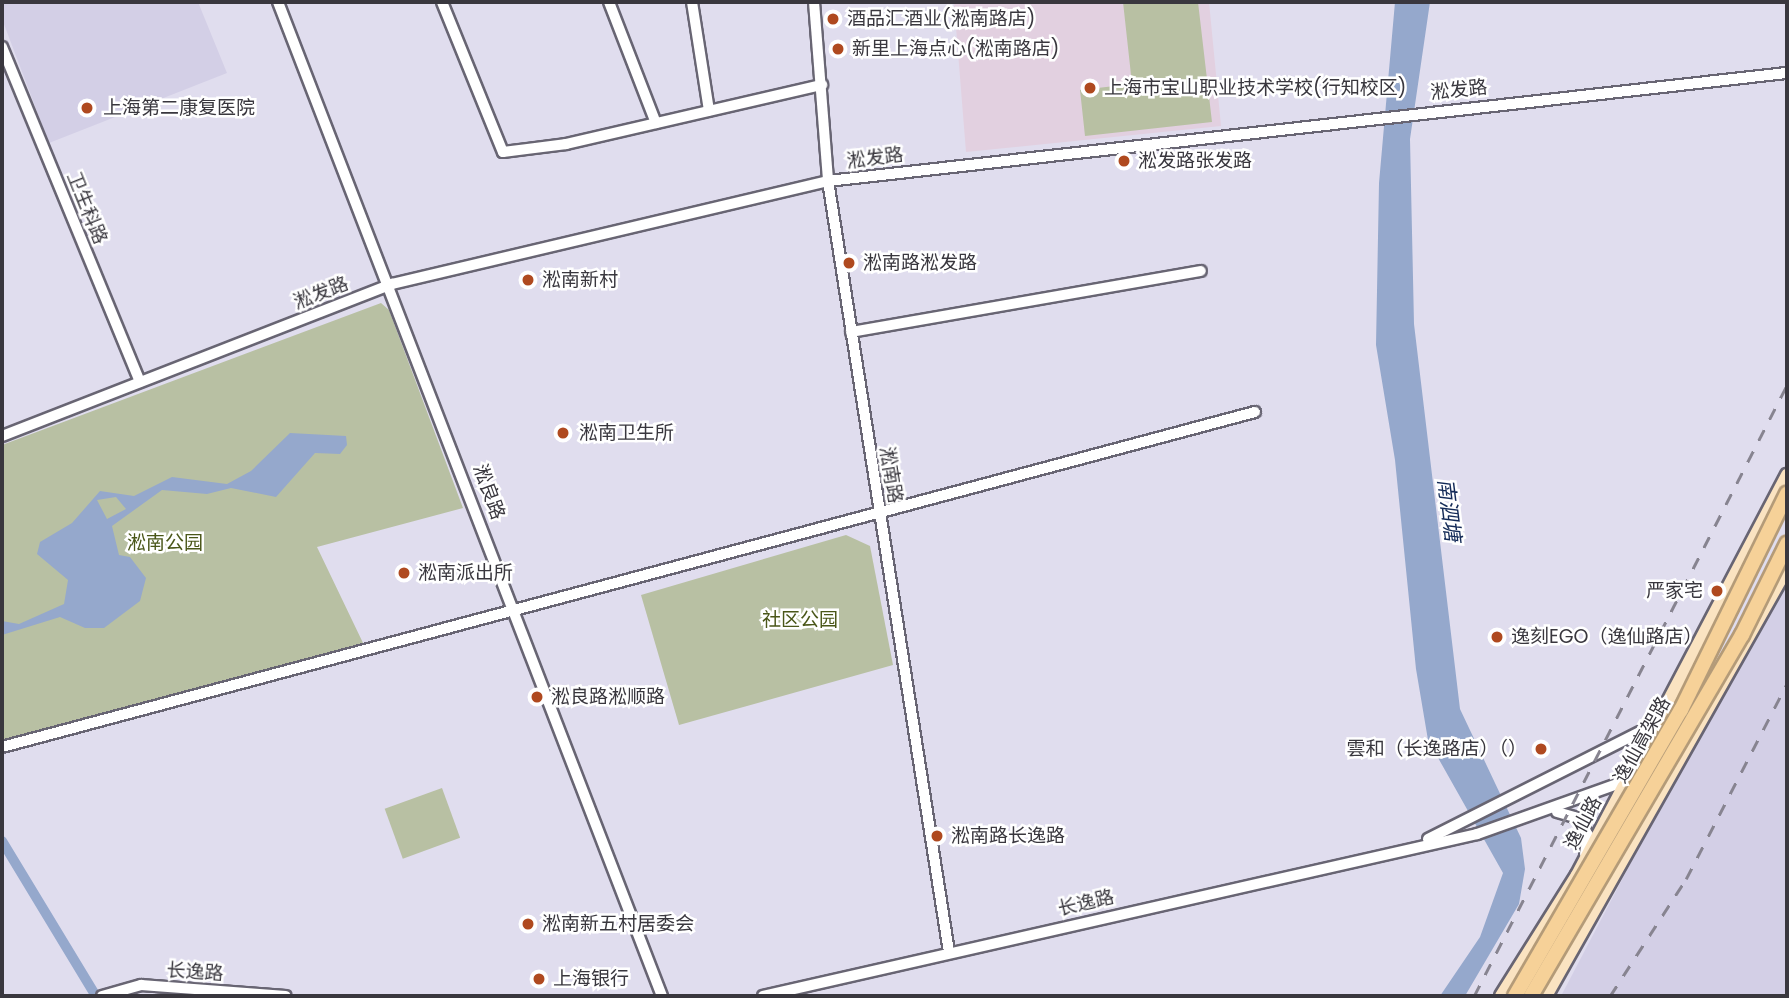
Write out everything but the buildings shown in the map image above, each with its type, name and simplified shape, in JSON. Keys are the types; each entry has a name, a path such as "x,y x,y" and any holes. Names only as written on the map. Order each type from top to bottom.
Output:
{"highway":[{"name":"逸仙高架路","path":"1515,996 1681,710 1787,494"},
{"name":"逸仙高架路","path":"1531,996 1742,635 1787,544"}],"main road":[{"name":"逸仙路","path":"1501,996 1581,867 1787,475"},
{"path":"1546,996 1721,692 1787,568"}],"street":[{"name":"淞良路","path":"278,2 392,284 662,996"},
{"path":"442,2 503,152 656,123 822,85"},
{"path":"609,2 656,123"},
{"path":"692,2 709,111"},
{"name":"淞南路","path":"814,2 828,181 949,952"},
{"name":"卫生科路","path":"2,47 141,382"},
{"name":"淞发路","path":"2,436 392,284 828,181 1373,117 1787,74"},
{"path":"851,332 1201,271"},
{"path":"2,747 514,611 879,510 1255,412"},
{"name":"长逸路","path":"1417,844 1661,718 1721,692"},
{"name":"长逸路","path":"763,996 1417,844 1476,834 1553,812 1628,781 1677,768"},
{"path":"1553,812 1571,813 1588,835 1581,867"},
{"name":"长逸路","path":"103,996 141,985 286,996"}],"shaded area":[{"name":"上海第二康复医院","path":"2,2 198,2 227,73 49,143 2,19"},
{"name":"上海市宝山职业技术学校(行知校区)","path":"954,2 1209,2 1221,126 966,152"},
{"path":"1787,565 1787,996 1561,996"}],"green space":[{"path":"1123,2 1198,2 1212,122 1085,136 1080,90 1132,84"},
{"name":"淞南公园","path":"381,303 389,310 463,508 317,547 364,645 2,742 2,445"},
{"name":"社区公园","path":"846,535 870,546 893,665 679,725 641,595"},
{"path":"442,788 460,838 403,859 385,809"}],"water":[{"path":"1395,2 1430,2 1410,139 1414,324 1460,709 1521,838 1525,869 1519,904 1465,996 1440,996 1480,937 1503,873 1428,740 1416,669 1395,460 1376,345 1379,183"},
{"path":"290,433 346,436 347,445 340,454 315,453 276,497 231,488 207,494 162,490 112,526 119,555 130,557 146,578 140,601 104,628 85,628 60,617 2,635 2,621 19,624 64,604 68,580 37,554 40,542 72,523 100,491 134,496 172,477 227,484 251,471","holes":["116,497 126,509 107,519 97,500"]}],"waterway":[{"path":"2,841 96,996"}],"railway":[{"path":"1474,996 1787,385"},
{"path":"1610,996 1686,879 1787,683"}],"place":[{"name":"酒品汇酒业(淞南路店)","path":"833,19"},
{"name":"新里上海点心(淞南路店)","path":"838,49"},
{"name":"上海市宝山职业技术学校(行知校区)","path":"1090,88"},
{"name":"上海第二康复医院","path":"87,108"},
{"name":"淞发路张发路","path":"1124,161"},
{"name":"淞南路淞发路","path":"849,263"},
{"name":"淞南新村","path":"528,280"},
{"name":"淞南卫生所","path":"563,433"},
{"name":"淞南派出所","path":"404,573"},
{"name":"严家宅","path":"1717,591"},
{"name":"逸刻EGO（逸仙路店）","path":"1497,637"},
{"name":"淞良路淞顺路","path":"537,697"},
{"name":"雲和（长逸路店）（）","path":"1541,749"},
{"name":"淞南路长逸路","path":"937,836"},
{"name":"淞南新五村居委会","path":"528,924"},
{"name":"上海银行","path":"539,979"}],"water label":[{"name":"南泗塘","path":"1449,510"}]}
